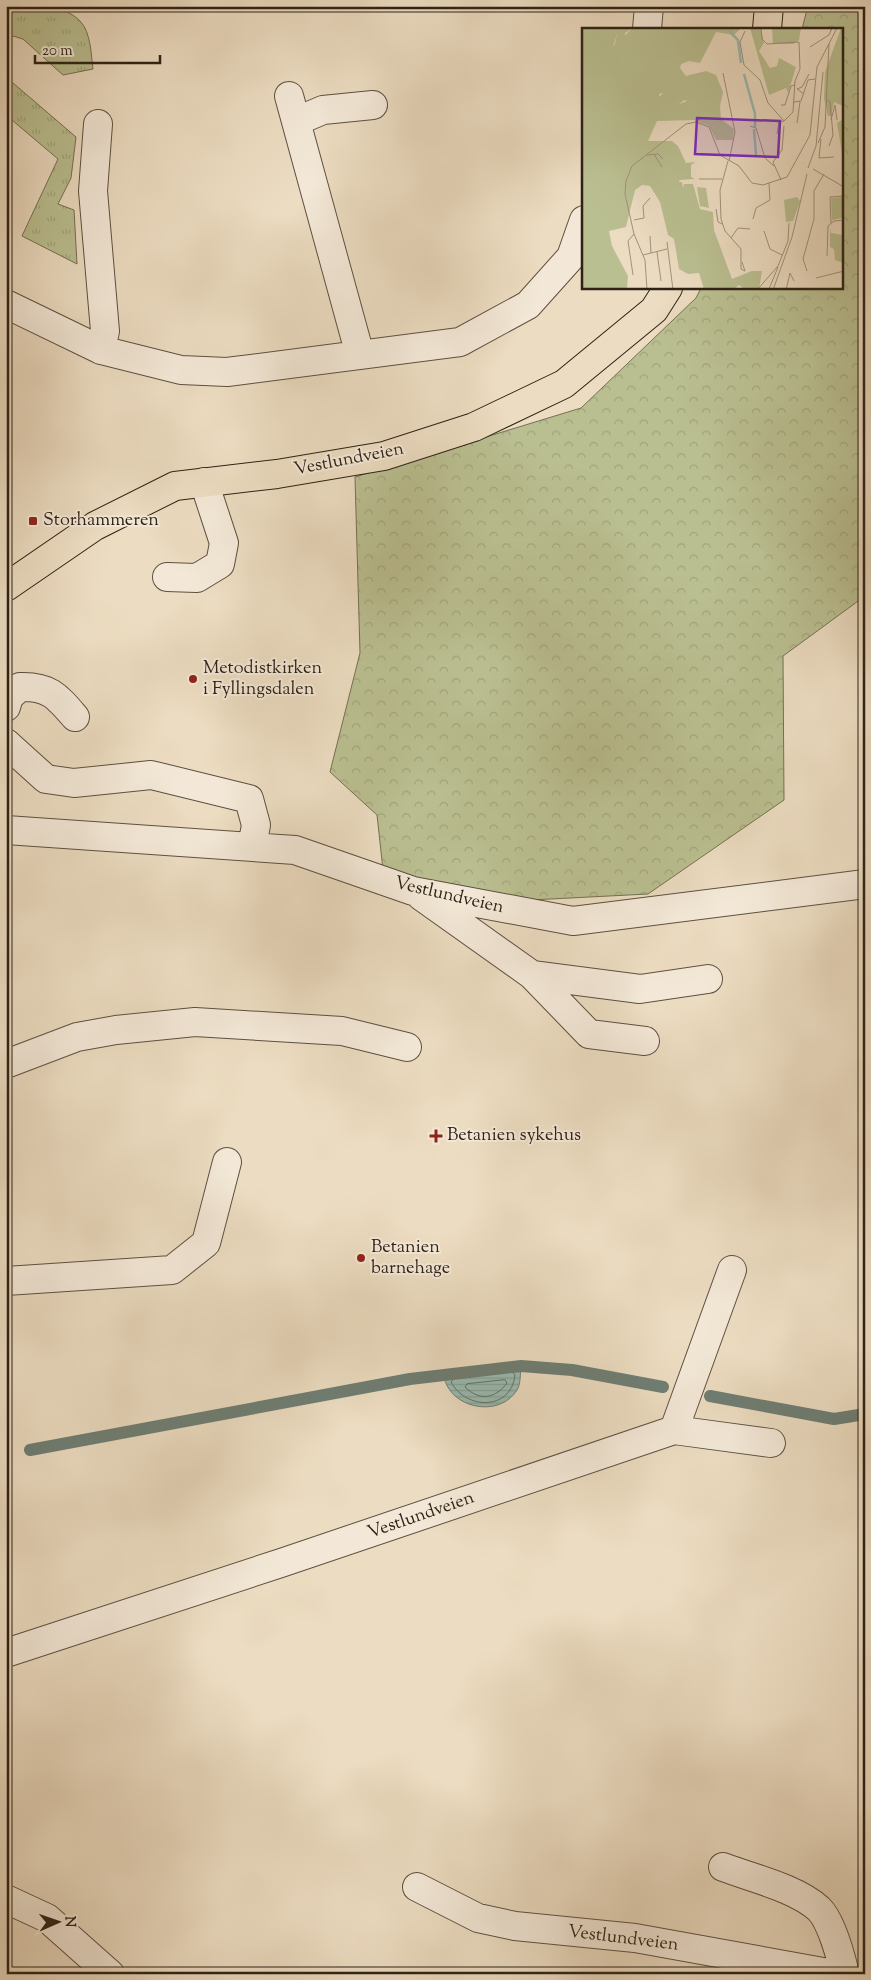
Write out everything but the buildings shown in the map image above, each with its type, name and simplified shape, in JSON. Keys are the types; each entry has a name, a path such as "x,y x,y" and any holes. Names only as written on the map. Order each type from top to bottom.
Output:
{"main road":[{"path":"767,28 769,6"},
{"name":"Vestlundveien","path":"6,587 94,526 175,486 277,474 384,456 474,427 564,384 654,310 667,289"}],"street":[{"path":"647,28 649,6"},
{"path":"360,355 293,109 323,110 373,104"},
{"path":"98,124 93,191 105,331 101,350"},
{"path":"6,304 101,350 181,370 227,372 460,342 528,305 571,257 582,226"},
{"path":"166,577 197,578 220,564 224,543 204,482"},
{"path":"6,707 10,698 20,687 35,687 54,694 76,717"},
{"path":"6,743 46,779 74,783 150,775 249,799 256,825 252,847"},
{"name":"Vestlundveien","path":"6,830 295,850 413,891 574,921 865,884"},
{"path":"413,891 532,975 588,1034 645,1041"},
{"path":"532,975 640,988 708,978"},
{"path":"6,1064 77,1037 116,1030 195,1022 342,1031 407,1047"},
{"path":"6,1281 172,1270 206,1243 227,1162"},
{"path":"732,1270 674,1430 771,1443"},
{"name":"Vestlundveien","path":"6,1653 299,1557 674,1430"},
{"path":"723,1867 800,1896 820,1910 840,1949 844,1974"},
{"name":"Vestlundveien","path":"417,1887 478,1918 545,1930 635,1938 834,1974"},
{"path":"6,1899 47,1918 110,1974"}],"green space":[{"path":"6,6 55,8 73,15 80,21 86,31 90,44 93,69 63,75 23,39 13,36 6,44"},
{"path":"808,6 865,6 865,596 783,656 784,800 648,894 492,902 384,879 377,815 330,772 360,653 355,477 581,408 696,298 700,289 844,289 844,28 802,28"},
{"path":"6,77 76,137 71,178 58,204 74,210 77,264 22,236 58,159 6,115"}],"water":[{"path":"521,1366 520,1382 517,1390 509,1399 499,1405 487,1407 476,1406 455,1396 448,1387 444,1376"}],"waterway":[{"path":"30,1450 410,1379 521,1366 572,1370 663,1387"},
{"path":"710,1396 834,1419 865,1414"}],"place":[{"name":"Storhammeren","path":"33,521"},
{"name":"Metodistkirken i Fyllingsdalen","path":"193,679"},
{"name":"Betanien sykehus","path":"436,1136"},
{"name":"Betanien barnehage","path":"361,1258"}]}
